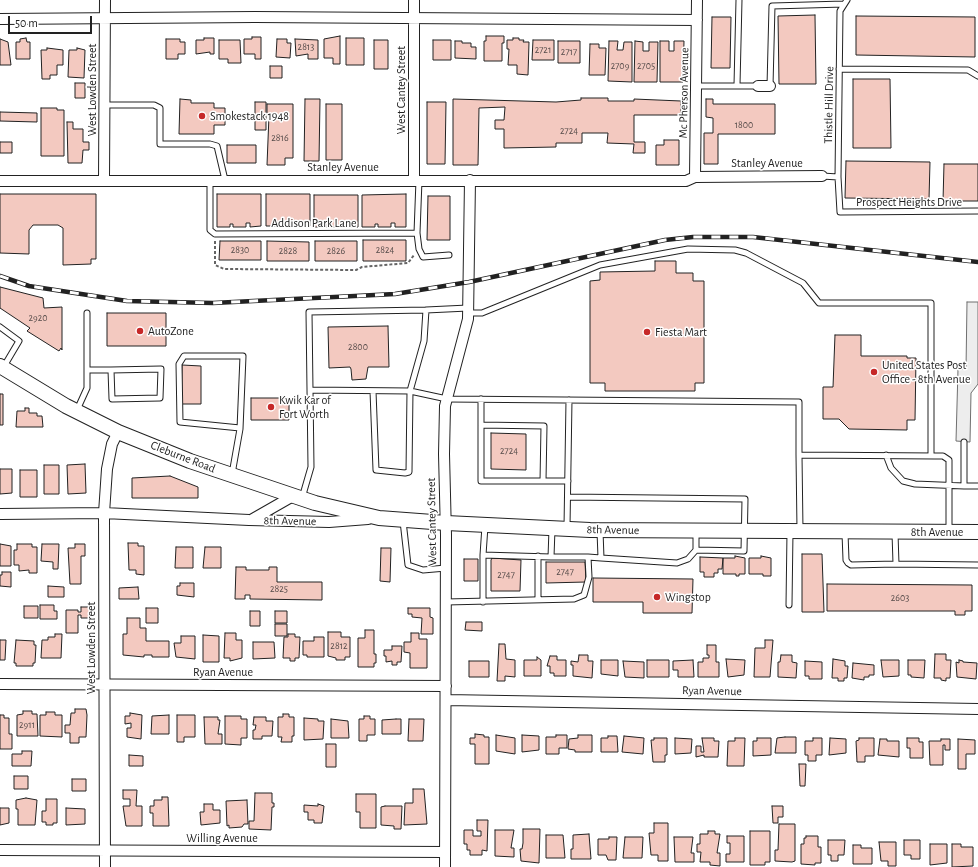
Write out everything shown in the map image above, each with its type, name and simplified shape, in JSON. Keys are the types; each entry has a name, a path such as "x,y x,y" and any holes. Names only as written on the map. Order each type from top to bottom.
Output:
{"main road":[{"name":"Cleburne Road","path":"1,367 77,411 118,432 190,461 297,498 379,518"},
{"name":"8th Avenue","path":"379,518 446,523 600,530 744,532 978,532"}],"street":[{"name":"West Lowden Street","path":"104,180 105,0"},
{"name":"West Cantey Street","path":"414,0 417,180"},
{"name":"Mc Pherson Avenue","path":"691,179 697,86 697,0"},
{"path":"0,19 414,18 697,20"},
{"path":"758,86 770,86"},
{"name":"Stanley Avenue","path":"0,181 691,179 822,176"},
{"name":"West Cantey Street","path":"445,867 445,406 468,311 470,180"},
{"name":"West Lowden Street","path":"104,867 104,513 111,450 118,432"},
{"name":"8th Avenue","path":"249,520 297,498"},
{"name":"8th Avenue","path":"0,514 104,513 329,522 379,518"},
{"name":"Ryan Avenue","path":"0,684 446,686"},
{"name":"Ryan Avenue","path":"446,700 978,709"},
{"name":"Willing Avenue","path":"0,850 445,852"}],"lane":[{"path":"737,85 739,0"},
{"path":"770,86 772,6 846,2"},
{"name":"Thistle Hill Drive","path":"840,212 838,177 840,12 846,2"},
{"path":"839,69 968,70 978,76"},
{"path":"697,86 758,86"},
{"path":"104,105 154,106 160,108 160,144 210,144 217,146 225,180"},
{"name":"Stanley Avenue","path":"822,176 838,177"},
{"path":"210,180 210,230 215,234"},
{"path":"417,180 417,233 419,250 423,257 449,255"},
{"name":"Prospect Heights Drive","path":"840,212 978,211"},
{"name":"Addison Park Lane","path":"215,234 417,233"},
{"path":"297,498 311,467 309,312 426,310 482,312 503,305 600,265 688,249 735,250 746,253 803,283 819,303 931,303 931,456"},
{"path":"373,391 376,470 405,473 409,472 410,391 424,341 426,310"},
{"path":"77,411 87,388 87,314"},
{"path":"0,327 19,341 1,367"},
{"path":"232,475 240,428 243,356 184,356 179,364 180,422 240,428"},
{"path":"87,370 160,369 160,398 112,399 111,370"},
{"path":"310,390 410,391 447,399 799,402 799,455 789,605"},
{"path":"481,399 480,481 568,481"},
{"path":"567,528 569,400"},
{"path":"481,426 544,426 543,481"},
{"path":"964,442 964,486"},
{"path":"799,455 943,456 949,460 949,532"},
{"path":"886,455 891,468 903,481 915,484 978,486"},
{"path":"568,497 745,498 744,551 696,550"},
{"path":"403,520 408,565 423,570 446,568"},
{"path":"483,602 483,555 485,525"},
{"path":"551,557 552,528"},
{"path":"600,530 601,558"},
{"path":"483,555 588,557 677,563 688,560 696,550 696,531"},
{"path":"845,532 846,560 851,565 978,565"},
{"path":"895,532 896,564"},
{"path":"538,556 538,600"},
{"path":"446,602 574,599 584,595 589,577 588,557"}],"path":[{"path":"215,234 215,265 224,269 356,270 362,267 408,263 419,250"}],"shaded area":[{"path":"967,302 978,302 978,384 971,393 970,442 956,441 958,369 966,369"}],"building":[{"path":"815,15 816,84 779,84 778,16"},
{"path":"856,16 975,17 975,57 856,55"},
{"path":"712,17 731,17 730,68 711,68"},
{"path":"340,36 340,64 333,64 333,58 324,58 324,39"},
{"path":"486,36 504,36 504,43 502,43 502,61 484,61 484,41 486,41"},
{"path":"252,37 261,37 261,59 255,59 255,54 244,54 244,39 252,39"},
{"path":"26,38 27,42 30,42 30,59 16,59 16,42 20,42 20,39"},
{"path":"204,38 214,38 214,54 210,54 210,52 196,54 196,40 204,40"},
{"path":"346,38 364,38 364,65 346,65"},
{"path":"513,38 524,40 523,42 529,42 528,75 517,74 517,65 508,65 509,49 507,49 507,40 513,40"},
{"path":"0,39 8,42 11,65 0,65"},
{"path":"166,39 180,39 180,42 185,42 185,54 178,54 178,59 166,59"},
{"path":"277,39 287,39 287,43 291,43 290,58 276,57"},
{"path":"295,39 318,40 318,59 308,59 308,54 296,56"},
{"path":"219,40 240,40 241,63 228,63 228,59 219,59"},
{"path":"374,40 388,40 388,69 374,69"},
{"path":"433,40 451,40 451,60 433,60"},
{"path":"533,40 554,40 554,60 532,60"},
{"path":"455,41 471,43 471,47 476,47 476,59 455,58"},
{"path":"558,41 580,41 580,63 558,63"},
{"path":"609,41 618,41 617,50 623,50 624,42 632,42 632,82 608,81"},
{"path":"635,41 643,42 643,51 649,51 649,42 658,42 657,82 634,82"},
{"path":"660,41 669,41 669,51 674,51 674,41 684,41 683,82 660,82"},
{"path":"590,44 599,44 599,48 606,48 605,75 589,75"},
{"path":"47,48 63,50 63,65 57,65 57,75 50,75 50,79 42,79 41,50 47,50"},
{"path":"77,48 85,50 84,78 68,77 69,50 77,50"},
{"path":"270,66 282,66 282,78 270,78"},
{"path":"853,79 890,79 891,148 853,148"},
{"path":"75,83 85,83 85,98 75,98"},
{"path":"581,98 608,98 608,101 634,101 634,99 681,101 681,115 634,115 634,142 645,142 645,153 633,153 634,144 607,143 608,133 582,133 582,143 556,143 556,147 504,148 504,129 495,129 495,120 504,120 505,107 479,108 478,165 453,165 453,99 556,102 581,100"},
{"name":"Smokestack 1948","path":"180,99 191,100 191,103 214,103 214,108 225,108 225,125 214,125 214,134 179,134"},
{"path":"305,99 320,99 319,161 304,161"},
{"path":"706,99 713,99 713,104 775,104 775,134 718,134 718,164 704,164 704,133 713,133 713,118 706,117"},
{"path":"255,102 266,102 266,130 255,130"},
{"path":"427,102 446,102 445,164 427,164"},
{"path":"267,104 293,104 293,158 285,158 285,165 267,165 269,115 267,115"},
{"path":"326,104 342,104 342,160 326,160"},
{"path":"41,108 57,108 57,110 64,110 64,156 41,156"},
{"path":"0,112 37,113 37,122 0,121"},
{"path":"67,122 73,122 73,129 83,129 83,142 89,142 89,150 83,150 82,163 68,163"},
{"path":"664,140 679,140 679,165 656,165 656,145 664,145"},
{"path":"0,142 12,142 12,153 0,153"},
{"path":"227,145 256,145 256,163 227,163"},
{"path":"846,161 930,162 929,199 845,198"},
{"path":"944,164 978,164 978,201 943,201"},
{"path":"0,194 96,194 96,259 91,259 91,264 63,265 63,228 58,225 33,225 29,230 29,254 0,253"},
{"path":"217,194 261,194 261,226 250,227 250,223 246,223 246,227 233,227 233,224 230,224 230,227 217,227"},
{"path":"266,194 310,194 310,226 298,226 298,223 295,223 295,226 282,226 282,224 278,224 278,226 266,226"},
{"path":"406,194 406,227 395,227 395,223 391,223 391,227 378,227 378,224 375,224 375,227 362,227 362,195"},
{"path":"314,195 358,195 358,227 346,227 346,224 343,224 343,227 330,227 330,224 327,224 327,227 314,227"},
{"path":"428,196 450,196 450,240 427,240"},
{"path":"363,240 406,240 406,261 363,261"},
{"path":"220,241 261,241 261,260 219,260"},
{"path":"267,241 309,242 309,261 267,261"},
{"path":"315,241 357,241 357,261 315,261"},
{"name":"Fiesta Mart","path":"655,261 676,261 676,273 693,273 693,281 704,281 704,383 695,383 695,391 605,391 605,383 590,383 590,281 600,280 600,272 655,271"},
{"path":"0,287 43,298 44,308 62,307 62,350 61,348 59,351 27,331 30,328 0,308"},
{"path":"107,313 166,313 166,346 107,346"},
{"path":"388,326 389,367 368,367 366,379 352,380 350,367 329,368 328,327"},
{"name":"United States Post Office - 8th Avenue","path":"835,335 861,335 861,356 907,356 907,358 916,358 915,420 907,420 907,430 849,429 839,419 823,419 823,387 833,387"},
{"path":"182,365 201,366 201,404 181,404"},
{"path":"0,394 3,394 3,425 0,425"},
{"path":"251,398 289,398 289,420 251,420"},
{"path":"25,408 29,408 29,413 37,413 37,416 42,416 43,427 16,427 17,411 25,411"},
{"path":"491,433 526,434 526,470 491,469"},
{"path":"85,464 86,493 68,494 67,465"},
{"path":"44,465 59,465 59,494 44,494"},
{"path":"0,469 12,469 12,493 0,494"},
{"path":"20,470 37,470 37,497 20,497"},
{"path":"170,476 198,487 198,498 132,498 132,478"},
{"path":"128,543 138,543 138,546 144,546 144,575 136,574 136,570 129,570"},
{"path":"0,544 11,546 11,566 0,566"},
{"path":"17,544 32,544 32,547 37,547 37,573 29,573 29,570 19,571 19,565 14,565 14,550 17,550"},
{"path":"42,544 59,544 58,569 53,569 53,562 41,561"},
{"path":"75,544 85,544 85,556 81,556 81,584 70,584 68,548 75,548"},
{"path":"176,547 193,547 193,568 175,568"},
{"path":"205,547 221,547 221,568 203,568"},
{"path":"381,548 391,548 390,582 380,581"},
{"path":"802,554 822,554 824,612 802,612"},
{"path":"735,556 745,558 745,574 739,574 739,576 736,576 736,574 723,574 723,558 735,558"},
{"path":"761,556 771,558 771,576 763,576 763,574 749,574 749,558 761,558"},
{"path":"700,557 723,558 722,569 718,569 718,573 714,573 714,577 704,577 704,572 700,572"},
{"path":"492,558 521,560 520,591 491,591"},
{"path":"464,559 478,559 478,581 464,581"},
{"path":"546,562 585,562 586,582 546,583"},
{"path":"236,567 246,567 246,570 269,570 269,567 277,567 277,582 322,582 322,600 250,599 250,595 245,595 245,599 235,599"},
{"path":"2,572 11,572 11,587 0,586 0,575 2,575"},
{"path":"593,578 693,579 692,613 643,613 643,602 593,602"},
{"path":"180,583 194,583 194,597 177,595 177,586 180,586"},
{"path":"827,584 972,585 972,611 965,611 965,615 955,615 955,611 827,611"},
{"path":"48,586 64,587 64,597 48,597"},
{"path":"138,587 139,599 119,599 119,588"},
{"path":"40,605 54,605 54,611 57,611 57,619 40,619"},
{"path":"24,606 38,606 38,618 24,618"},
{"path":"81,607 90,607 90,618 81,618 81,615 78,615 78,633 66,633 66,610 78,610 78,612 81,612"},
{"path":"146,608 158,608 158,623 146,623"},
{"path":"408,608 430,608 430,617 433,618 433,634 421,634 422,618 412,617 412,614 408,614"},
{"path":"250,611 260,611 260,626 250,626"},
{"path":"275,611 287,611 287,623 275,623"},
{"path":"127,618 140,618 140,628 146,628 146,641 169,641 169,657 152,657 152,655 144,655 144,657 123,655 123,634 127,634"},
{"path":"466,622 482,622 482,631 465,630"},
{"path":"275,624 287,624 287,636 275,636"},
{"path":"365,630 374,630 374,654 376,654 376,663 374,663 374,667 358,667 358,638 365,638"},
{"path":"328,632 341,632 341,637 350,637 350,657 345,657 345,660 336,660 336,658 328,656"},
{"path":"225,633 236,633 236,640 242,640 242,658 230,661 230,658 224,658"},
{"path":"411,633 419,633 419,639 427,639 427,668 410,668 410,653 404,652 404,642 411,642"},
{"path":"55,634 62,634 61,658 41,658 42,640 48,640 48,637 55,637"},
{"path":"288,634 295,634 295,637 300,637 299,658 295,658 295,661 290,661 290,658 283,658 284,637 288,637"},
{"path":"203,635 219,636 219,662 203,662"},
{"path":"181,636 195,636 195,659 176,657 174,643 181,643"},
{"path":"314,637 324,637 324,657 307,657 307,655 303,655 303,641 314,641"},
{"path":"0,640 6,640 5,660 0,660"},
{"path":"16,640 34,641 34,645 36,645 35,663 33,663 33,666 16,666 16,663 14,663"},
{"path":"765,640 773,640 770,677 754,677 755,648 765,648"},
{"path":"253,642 274,642 275,658 253,659"},
{"path":"499,644 505,644 506,659 515,660 515,677 505,676 505,681 497,681"},
{"path":"707,645 716,645 716,662 719,662 719,677 698,677 698,662 703,662 703,658 709,658 709,655 707,655"},
{"path":"392,646 402,646 401,662 397,662 397,665 392,665 392,661 386,662 386,656 384,656 384,650 392,650"},
{"path":"935,654 946,654 946,660 951,660 950,678 946,678 946,681 941,680 941,678 934,678"},
{"path":"579,655 588,655 588,661 593,661 592,678 573,676 573,665 571,665 571,661 578,662"},
{"path":"781,655 792,655 792,662 797,663 796,678 778,677 778,662 780,662"},
{"path":"550,656 557,656 557,660 566,660 566,676 554,676 554,673 550,673 550,666 547,666"},
{"path":"537,657 541,660 541,676 524,676 524,660 537,660"},
{"path":"726,659 745,660 744,675 728,677"},
{"path":"833,659 845,661 845,666 848,666 847,678 844,678 844,681 838,681 838,678 832,678"},
{"path":"601,660 618,660 618,676 601,674"},
{"path":"647,660 669,660 669,677 647,677"},
{"path":"693,660 694,677 678,677 678,670 673,670 673,661"},
{"path":"881,660 899,660 899,676 883,677"},
{"path":"908,660 925,660 924,678 911,677 911,675 908,675"},
{"path":"959,660 963,662 977,663 976,679 957,677 956,662 959,663"},
{"path":"469,661 489,661 489,677 469,677"},
{"path":"623,661 644,662 644,678 625,677"},
{"path":"805,661 822,662 822,679 809,679 809,676 805,676"},
{"path":"853,663 874,665 874,675 864,677 864,680 852,678"},
{"path":"75,709 86,709 86,737 79,737 79,743 70,743 70,733 65,733 65,725 70,725 71,713 75,713"},
{"path":"23,711 32,711 32,714 37,714 38,736 17,736 17,715 23,714"},
{"path":"46,712 55,712 55,715 62,715 62,737 40,736 40,715 46,715"},
{"path":"130,713 142,715 141,739 127,737 127,728 131,728 131,723 125,724 125,716 130,716"},
{"path":"283,714 289,714 289,717 294,717 294,736 292,736 292,742 281,742 282,737 278,737 278,717 283,717"},
{"path":"0,715 4,715 4,718 9,718 9,734 12,734 12,749 0,749"},
{"path":"169,715 169,734 151,734 152,716"},
{"path":"177,715 195,715 195,737 184,737 184,742 177,742"},
{"path":"225,716 241,716 241,719 247,719 247,738 241,738 241,745 225,744"},
{"path":"364,716 370,716 370,719 375,719 375,735 367,735 367,741 359,741 359,719 364,719"},
{"path":"204,717 218,717 218,720 220,720 218,734 222,734 222,744 205,744"},
{"path":"254,717 266,717 266,721 273,721 272,736 262,736 262,739 253,739 253,730 255,730 256,725 253,725"},
{"path":"304,718 324,721 323,739 304,740"},
{"path":"331,719 348,721 349,738 331,738"},
{"path":"401,719 401,734 382,734 382,720"},
{"path":"409,719 424,719 423,741 408,741"},
{"path":"475,734 489,737 489,764 475,764 475,744 470,744 470,738 475,738"},
{"path":"496,735 515,738 515,754 496,751"},
{"path":"522,735 539,736 539,750 522,752"},
{"path":"556,735 567,735 567,748 559,748 559,754 546,754 546,737 556,737"},
{"path":"578,735 592,735 592,752 575,752 575,750 568,749 569,739 578,738"},
{"path":"608,736 617,736 618,752 601,752 601,738 608,738"},
{"path":"624,736 644,738 643,754 622,752"},
{"path":"796,737 796,753 775,753 777,738"},
{"path":"654,738 667,738 667,755 665,755 665,762 653,762 651,740 654,740"},
{"path":"675,738 692,739 691,753 675,754"},
{"path":"702,738 714,738 714,741 719,741 718,757 704,757 704,755 696,757 696,746 701,746 701,752 704,752"},
{"path":"735,738 745,738 744,766 727,766 728,741 735,741"},
{"path":"757,738 771,738 771,755 753,756 753,741 757,741"},
{"path":"813,738 822,738 822,755 816,755 816,761 808,761 808,755 805,755 805,741 813,741"},
{"path":"830,738 846,739 846,753 829,755"},
{"path":"859,738 874,738 874,756 865,756 865,762 857,762 856,741 859,740"},
{"path":"907,738 919,738 919,742 923,742 923,758 910,758 910,748 907,748"},
{"path":"880,739 887,739 887,741 899,741 899,757 878,755"},
{"path":"941,739 950,739 950,750 945,750 945,745 943,745 943,765 930,765 929,741 941,741"},
{"path":"958,739 975,740 975,754 966,754 966,769 958,769"},
{"path":"326,744 336,744 336,767 326,767"},
{"path":"22,751 32,751 31,766 12,766 12,754 22,754"},
{"path":"129,755 143,756 143,766 129,766"},
{"path":"799,764 806,764 805,786 800,786"},
{"path":"14,776 28,776 28,789 14,789"},
{"path":"72,779 86,779 86,791 72,791"},
{"path":"413,789 424,789 427,824 404,825 405,803 413,803"},
{"path":"123,790 137,790 136,806 142,806 142,826 126,826 123,806 130,806 130,799 123,799"},
{"path":"255,793 272,793 272,803 274,803 274,807 272,807 271,830 249,829 249,821 254,821"},
{"path":"356,794 376,794 376,828 360,828 360,812 356,812"},
{"path":"162,797 168,797 169,826 153,826 153,813 150,813 150,806 154,806 154,800 162,800"},
{"path":"26,798 37,800 35,825 18,825 18,809 16,809 16,800"},
{"path":"46,799 57,799 57,823 53,823 53,825 46,825 46,822 42,822 42,811 46,811"},
{"path":"247,800 248,824 244,824 242,827 229,828 229,825 227,826 226,801"},
{"path":"204,804 213,804 213,810 220,810 220,823 201,825 200,812 204,812"},
{"path":"318,804 324,806 322,823 314,823 314,820 308,820 308,812 304,812 304,805 318,806"},
{"path":"402,806 401,829 394,829 394,826 381,825 381,807"},
{"path":"772,806 783,806 783,817 778,817 778,823 773,823"},
{"path":"0,808 9,808 9,823 0,825"},
{"path":"66,808 85,809 85,824 66,825"},
{"path":"477,820 488,820 487,851 482,850 482,855 470,855 470,850 467,850 467,844 464,844 464,830 473,830 473,836 481,836 481,831 477,831"},
{"path":"654,823 668,823 668,861 658,861 658,855 651,855 649,833 654,833"},
{"path":"779,824 795,824 795,861 775,861 775,850 778,850"},
{"path":"523,829 540,829 539,863 521,861 520,849 522,849 523,843"},
{"path":"495,830 514,830 511,848 514,848 514,857 495,856"},
{"path":"708,831 715,831 715,834 720,834 717,853 720,853 720,866 710,865 710,862 700,862 701,852 697,852 697,844 700,844 700,834 708,834"},
{"path":"750,831 770,831 770,862 765,862 765,865 750,865"},
{"path":"589,834 591,859 571,859 573,835"},
{"path":"546,835 563,835 565,858 546,858"},
{"path":"727,836 744,836 744,862 726,862 726,854 730,854 730,843 727,843"},
{"path":"806,836 818,836 818,847 821,847 821,863 815,863 815,865 801,864 801,844 804,844 804,838 806,838"},
{"path":"609,837 617,837 616,860 608,860 606,855 598,855 598,839 609,839"},
{"path":"625,837 643,837 642,858 623,858"},
{"path":"674,837 693,837 691,853 694,853 694,862 675,862"},
{"path":"828,840 845,840 844,855 838,855 838,861 831,861 831,855 828,855"},
{"path":"904,840 920,840 920,859 911,859 911,855 904,855"},
{"path":"879,842 896,842 896,866 888,866 888,861 881,861"},
{"path":"930,844 947,844 947,863 930,865"},
{"path":"952,844 961,844 961,847 973,847 973,866 952,867"},
{"path":"853,845 861,845 861,848 872,848 872,864 853,864"}],"railway":[{"path":"0,276 29,286 127,301 213,303 395,294 469,282 665,240 693,237 753,237 978,262"}],"place":[{"name":"Smokestack 1948","path":"202,116"},
{"name":"AutoZone","path":"140,331"},
{"name":"Fiesta Mart","path":"647,332"},
{"name":"United States Post Office - 8th Avenue","path":"874,372"},
{"name":"Kwik Kar of Fort Worth","path":"271,407"},
{"name":"Wingstop","path":"657,597"}]}
